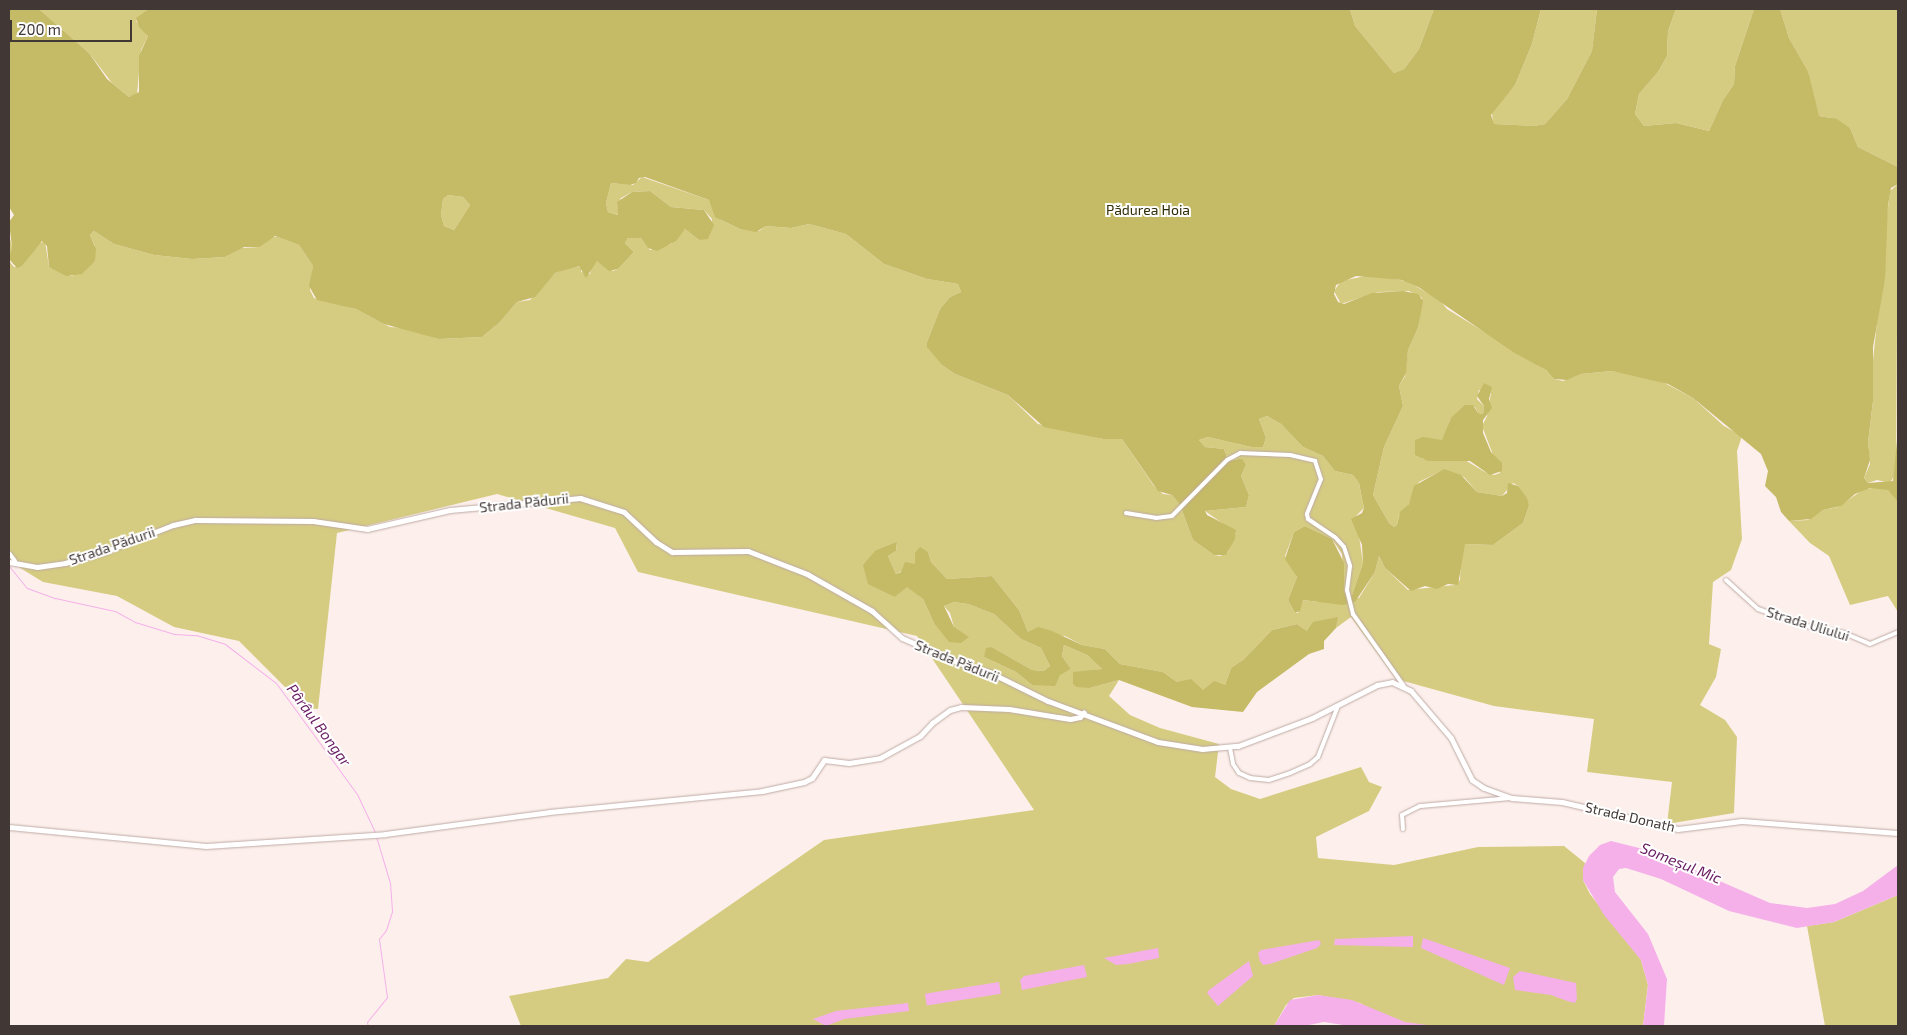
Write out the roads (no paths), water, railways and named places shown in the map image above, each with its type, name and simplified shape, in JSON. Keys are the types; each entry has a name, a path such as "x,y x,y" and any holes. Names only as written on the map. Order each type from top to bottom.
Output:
{"street":[{"path":"1126,513 1156,518 1172,516 1227,460 1240,453 1290,455 1316,461 1321,479 1307,514 1308,519 1335,537 1344,547 1350,566 1348,590 1353,614 1404,686"},
{"name":"Strada Pădurii","path":"11,562 37,567 65,563 195,520 321,521 367,529 450,510 580,498 624,512 656,542 672,552 748,551 807,574 872,611 902,638 969,667 989,672 1048,702 1084,712 1158,742 1202,749 1230,748 1271,735 1338,706 1377,685 1392,682 1404,686"},
{"path":"9,553 11,562"},
{"name":"Strada Uliului","path":"1726,580 1758,608 1810,627 1840,632 1870,644 1898,632"},
{"name":"Strada Donath","path":"1404,686 1451,738 1472,780 1512,798 1562,802 1678,829 1742,821 1898,833"},
{"path":"1230,748 1239,773 1250,778 1269,780 1290,773 1318,757 1338,706"},
{"path":"9,827 206,846 385,834 550,812 762,792 812,778 826,759 844,764 880,758 920,736 932,723 950,710 961,707 1009,710 1070,719 1080,717 1084,712"},
{"path":"1403,829 1402,815 1420,806 1512,798"}],"waterway":[{"name":"Pârâul Bongar","path":"9,566 27,588 55,598 115,611 135,622 174,634 196,635 225,644 276,683 357,794 375,832"},
{"name":"Pârâul Bongar","path":"368,1026 367,1022 387,997 379,939 386,930 392,911 390,883 376,836"}],"park label":[{"name":"Pădurea Hoia","path":"1148,210"}],"water label":[{"name":"Someșul Mic","path":"1681,863"}]}
